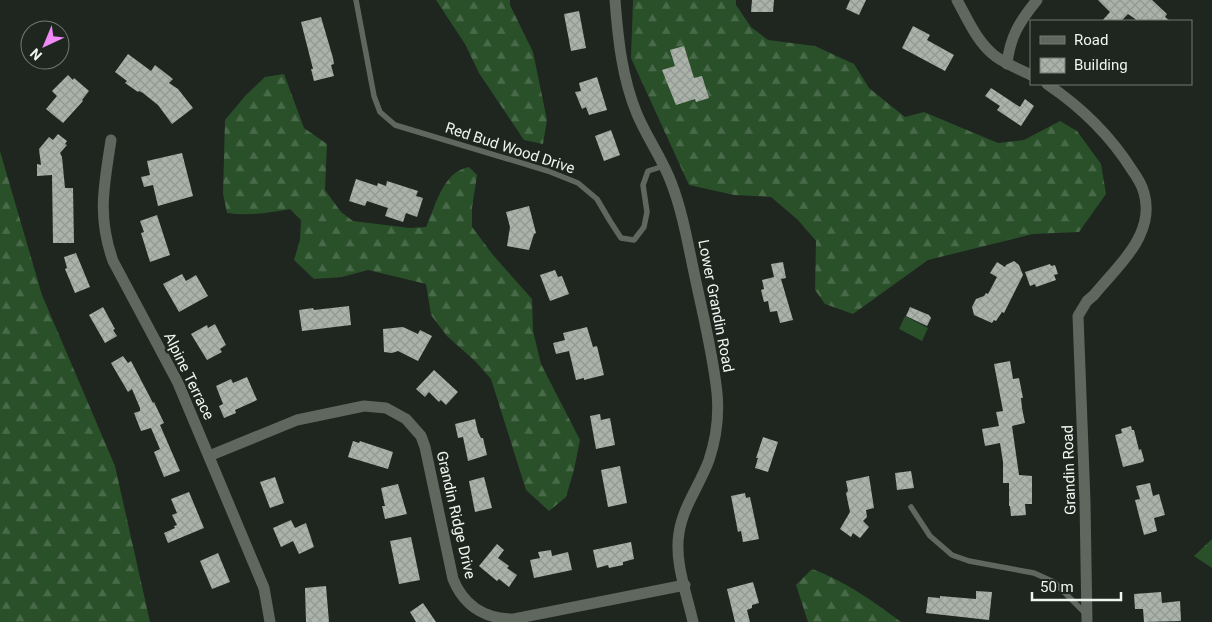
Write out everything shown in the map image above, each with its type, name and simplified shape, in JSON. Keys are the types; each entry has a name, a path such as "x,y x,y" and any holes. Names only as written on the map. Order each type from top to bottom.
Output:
{"street":[{"name":"Lower Grandin Road","path":"616,0 618,40 628,88 650,143 664,166 681,209 706,328 717,393 716,431 709,461 682,519 678,535 679,560 692,622"},
{"path":"957,0 987,49 1007,64 1030,75"},
{"path":"1007,64 1009,46 1015,30 1037,0"},
{"name":"Grandin Road","path":"1048,85 1080,109 1107,136 1140,181 1146,203 1144,225 1137,240 1094,295 1087,301 1078,316 1087,619"},
{"name":"Alpine Terrace","path":"111,140 103,198 103,222 108,246 113,261 178,383 264,588 270,622"},
{"name":"Grandin Ridge Drive","path":"209,456 297,420 364,406 386,408 406,419 420,436 425,446 453,579 464,599 481,613 503,620 514,619 685,585"}],"lane":[{"name":"Red Bud Wood Drive","path":"356,0 374,96 380,112 395,125 548,170 578,183 597,199 621,238 634,240 644,227 647,212 643,185 648,171 664,166"},
{"path":"911,507 930,536 952,555 969,561 1034,573 1054,582 1087,619"}],"green space":[{"path":"436,0 510,0 510,5 533,52 547,120 543,144 524,140 479,73 465,44"},
{"path":"633,0 736,0 736,5 751,27 768,40 815,46 854,64 869,88 905,117 924,112 998,143 1024,140 1060,121 1077,131 1101,164 1106,194 1079,232 1033,234 928,260 853,314 825,304 815,290 816,241 798,220 771,197 734,195 689,185 631,58"},
{"path":"284,74 304,128 327,144 325,190 341,212 353,221 410,228 426,227 441,191 452,176 460,170 469,167 477,175 472,208 472,227 493,255 532,299 533,331 541,364 580,440 566,497 549,511 526,490 491,379 475,361 447,336 431,315 426,284 368,270 342,277 314,279 294,260 300,240 301,220 290,209 259,214 227,213 223,194 225,120 246,95 265,77"},
{"path":"0,151 42,295 115,466 150,622 0,622"},
{"path":"905,316 928,328 922,341 899,329"},
{"path":"1212,539 1212,568 1194,556"},
{"path":"812,569 869,599 901,622 808,622 796,585"}],"building":[{"path":"752,0 774,0 773,12 751,12"},
{"path":"850,0 866,0 859,15 846,9"},
{"path":"1098,0 1152,0 1167,14 1165,17 1169,20 1137,20 1128,14 1122,20 1103,20 1110,12"},
{"path":"579,11 586,48 571,51 564,14"},
{"path":"321,17 333,58 334,64 331,65 334,76 314,81 311,69 313,69 301,22"},
{"path":"913,26 930,35 927,40 954,55 945,71 902,48"},
{"path":"684,46 694,78 702,76 709,98 696,102 695,99 676,105 662,70 675,66 670,50"},
{"path":"128,54 151,71 155,65 173,79 169,83 178,89 193,108 172,124 158,105 143,93 138,92 125,83 127,81 115,72"},
{"path":"68,75 89,91 83,101 63,123 46,109 57,96 52,91"},
{"path":"597,77 607,110 589,115 586,107 582,109 575,92 581,91 579,83"},
{"path":"991,88 1020,107 1025,99 1034,106 1021,126 997,110 1000,106 985,96"},
{"path":"611,130 620,155 604,161 595,136"},
{"path":"58,134 67,141 65,144 67,145 60,153 65,188 73,188 74,243 53,243 52,175 37,176 37,164 41,165 39,149 49,137 53,140"},
{"path":"182,153 193,196 158,206 153,185 144,187 141,177 150,175 147,161"},
{"path":"356,179 377,186 378,183 386,186 387,181 418,191 416,196 423,198 417,217 406,213 403,222 385,216 388,208 367,201 365,206 349,201"},
{"path":"529,206 536,233 529,250 507,246 510,227 506,212"},
{"path":"157,215 170,255 150,262 141,233 144,232 140,221"},
{"path":"76,253 90,287 75,293 65,269 67,268 64,257"},
{"path":"1014,261 1019,265 1023,275 1004,313 1002,312 996,321 994,320 992,323 974,315 972,307 976,299 984,296 986,293 988,294 997,277 990,273 997,262 1005,267"},
{"path":"783,262 786,278 781,279 793,320 780,323 777,311 770,312 768,301 764,302 761,290 764,289 762,280 774,277 771,264"},
{"path":"1050,264 1051,266 1055,265 1058,274 1054,275 1056,280 1036,287 1035,284 1030,286 1025,272"},
{"path":"555,270 558,277 562,276 569,294 550,301 540,275"},
{"path":"182,274 186,281 196,275 208,296 179,312 163,284"},
{"path":"349,306 351,325 302,331 299,310"},
{"path":"103,307 117,336 105,343 89,315"},
{"path":"910,307 929,315 931,318 927,326 906,316"},
{"path":"215,324 226,345 220,349 222,352 207,360 191,334 207,325 208,328"},
{"path":"403,327 418,334 420,330 432,336 418,361 398,351 392,353 384,352 383,329"},
{"path":"587,327 593,347 597,346 604,375 576,380 569,351 556,354 553,343 565,340 563,333"},
{"path":"123,356 128,363 131,361 154,402 164,423 160,425 180,471 164,477 154,452 160,449 151,428 141,431 134,413 140,411 140,408 132,389 128,392 111,363"},
{"path":"1010,361 1013,379 1019,378 1025,423 1012,426 1019,475 1032,476 1032,504 1025,504 1026,515 1011,516 1009,483 1003,483 1003,462 1000,443 985,446 982,429 999,426 996,412 1003,411 994,364"},
{"path":"434,370 458,392 446,405 441,400 439,402 429,392 425,397 416,389"},
{"path":"247,377 257,400 235,410 236,413 224,418 219,406 223,404 216,386 231,379 233,383"},
{"path":"600,414 601,420 610,418 615,445 596,449 590,416"},
{"path":"475,419 478,432 481,438 483,438 487,455 468,461 463,437 458,438 455,424"},
{"path":"1131,426 1144,460 1143,462 1123,467 1115,435 1122,433 1121,429"},
{"path":"763,437 778,442 768,472 755,468 758,458 756,458"},
{"path":"353,441 359,443 360,441 393,452 388,469 348,457"},
{"path":"620,466 627,503 608,507 601,470"},
{"path":"911,471 914,488 897,490 895,473"},
{"path":"869,476 874,508 866,510 867,517 863,521 869,527 860,538 853,533 851,537 840,529 850,512 846,493 848,491 846,481"},
{"path":"275,477 284,503 270,508 260,482"},
{"path":"484,477 492,508 475,512 469,481"},
{"path":"1150,483 1153,496 1159,494 1165,515 1154,518 1157,531 1144,535 1135,500 1140,499 1136,486"},
{"path":"398,484 407,514 385,519 382,506 385,506 381,488"},
{"path":"189,492 204,528 168,543 164,533 175,528 174,526 177,525 172,515 177,513 171,499"},
{"path":"745,493 746,498 750,497 759,539 743,542 741,531 738,532 731,496"},
{"path":"291,520 295,528 306,523 314,547 299,554 293,541 281,547 273,528"},
{"path":"411,537 420,580 399,584 390,541"},
{"path":"631,542 634,559 623,562 623,565 609,568 608,565 597,568 593,550"},
{"path":"497,544 504,550 498,558 517,575 509,587 499,579 497,581 479,566"},
{"path":"551,550 552,556 568,552 572,570 534,578 530,560 540,558 538,552"},
{"path":"218,553 230,582 212,589 200,561"},
{"path":"753,582 759,603 752,605 752,608 747,610 750,622 735,622 727,589"},
{"path":"326,586 329,622 306,622 305,588"},
{"path":"976,591 992,592 989,620 926,613 928,597 976,599"},
{"path":"1161,592 1162,603 1180,601 1181,621 1144,622 1143,609 1135,609 1134,594"},
{"path":"423,603 436,622 416,622 410,612"}]}
